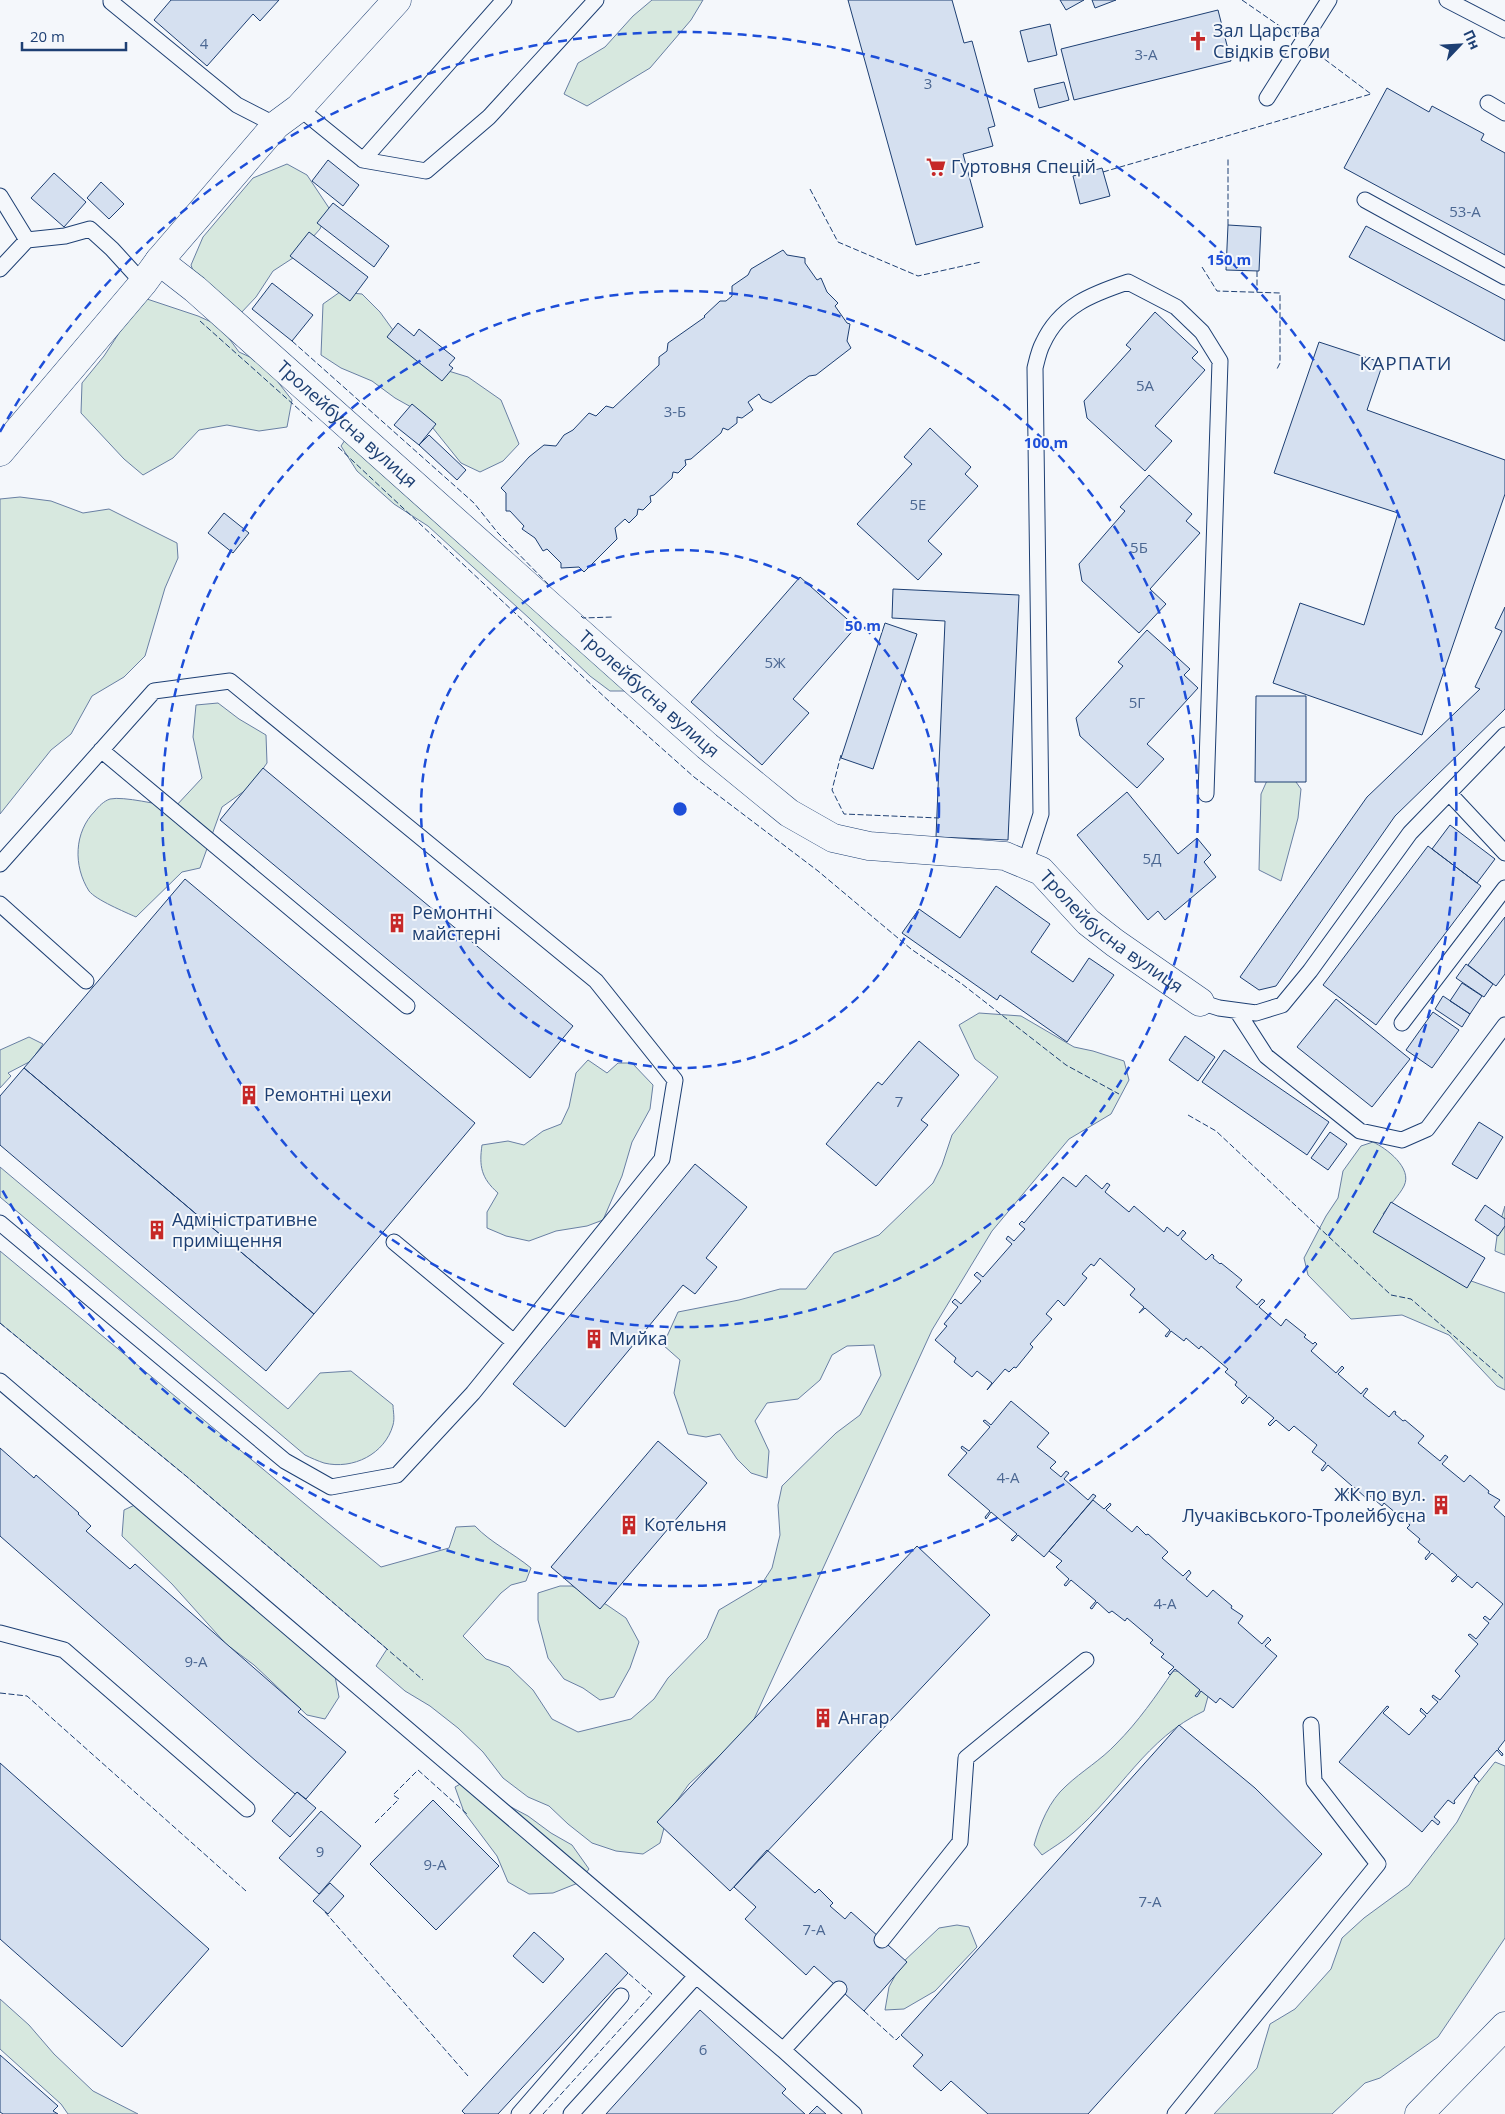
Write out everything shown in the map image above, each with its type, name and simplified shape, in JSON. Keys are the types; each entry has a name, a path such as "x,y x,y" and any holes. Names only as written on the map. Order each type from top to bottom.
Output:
{"street":[{"path":"0,452 143,283 158,261 276,125 299,108 396,0"},
{"name":"Тролейбусна вулиця","path":"158,261 223,313 706,746 789,813 833,838 869,846 1005,856 1042,871 1088,922 1115,944 1200,1002"},
{"path":"1419,2114 1505,2026"}],"lane":[{"path":"111,0 237,105 276,125"},
{"path":"363,160 504,0"},
{"path":"299,108 363,160 426,171 489,117 596,0"},
{"path":"1267,98 1329,0"},
{"path":"1447,0 1505,30"},
{"path":"1488,104 1505,113"},
{"path":"0,196 27,240"},
{"path":"1365,200 1505,277"},
{"path":"0,268 27,240 65,236 90,230 112,249 143,283"},
{"path":"1026,864 1041,814 1035,368 1043,342 1066,311 1094,294 1128,282 1176,306 1202,332 1220,361 1206,794"},
{"path":"0,864 154,691 230,681 596,981 675,1080 662,1159 473,1393 397,1475 331,1487 285,1461 0,1223"},
{"path":"1200,1002 1238,1011 1256,1013 1282,1005 1310,971 1410,833 1505,735"},
{"path":"101,750 408,1006"},
{"path":"1449,793 1505,853"},
{"path":"1402,1023 1505,888"},
{"path":"0,904 86,981"},
{"path":"1238,1011 1266,1056 1360,1131 1402,1140 1427,1129 1505,1025"},
{"path":"394,1242 514,1342"},
{"path":"0,1381 783,2050 854,2114"},
{"path":"0,1633 64,1650 247,1809"},
{"path":"882,1940 960,1842 966,1758 1086,1660"},
{"path":"1175,2114 1378,1864 1314,1781 1310,1725"},
{"path":"571,2114 696,1976"},
{"path":"783,2050 839,1989"},
{"path":"519,2114 621,1996"}],"shaded area":[{"path":"652,0 703,0 691,20 650,68 587,106 564,94 578,63 605,47 633,16"},
{"path":"287,164 307,175 329,208 320,229 296,256 273,271 256,297 240,314 199,288 191,265 203,237 253,178"},
{"path":"340,292 362,294 380,312 398,337 442,369 468,377 501,400 519,444 503,461 480,472 461,463 420,412 395,398 372,381 341,368 321,355 323,304"},
{"path":"147,299 198,316 220,326 239,352 263,363 292,400 287,427 259,431 227,425 199,430 173,458 143,475 124,459 81,413 82,383 104,356 125,324"},
{"path":"351,431 627,691 610,691 590,676 428,526 394,504 357,471 341,446"},
{"path":"20,497 51,501 83,513 109,509 177,543 178,558 165,588 145,656 124,677 92,696 71,734 51,750 0,814 0,499"},
{"path":"218,703 239,719 266,735 267,763 250,787 222,807 200,868 182,872 136,917 111,906 89,891 80,871 78,850 83,829 88,819 106,801 116,798 175,807 202,778 193,737 196,705"},
{"path":"1274,765 1286,768 1301,789 1298,818 1281,881 1259,870 1261,794"},
{"path":"979,1013 1021,1016 1074,1047 1124,1061 1129,1080 1111,1114 1069,1139 992,1231 932,1330 750,1728 689,1784 668,1813 660,1843 643,1854 616,1851 592,1843 549,1806 528,1797 503,1778 483,1752 458,1728 430,1706 405,1691 376,1666 387,1649 186,1476 0,1323 0,1251 381,1567 449,1548 456,1527 475,1526 488,1538 531,1568 526,1581 511,1585 501,1593 463,1636 486,1659 509,1667 533,1690 552,1719 578,1732 631,1719 654,1699 668,1678 707,1638 719,1610 761,1585 772,1568 780,1535 778,1505 782,1486 836,1433 860,1415 881,1375 874,1345 847,1346 832,1355 820,1380 798,1399 767,1403 755,1421 769,1451 767,1478 751,1473 737,1459 720,1434 706,1437 688,1434 674,1393 680,1360 663,1345 678,1312 739,1300 780,1289 806,1289 834,1253 879,1235 933,1183 942,1165 952,1135 998,1077 975,1059 959,1025"},
{"path":"29,1037 43,1044 31,1061 8,1073 11,1076 0,1088 0,1050"},
{"path":"588,1060 607,1073 618,1063 632,1063 653,1085 650,1109 632,1142 622,1176 603,1220 587,1226 556,1231 529,1241 506,1236 487,1228 487,1212 498,1193 488,1182 482,1171 482,1145 508,1141 524,1145 543,1131 561,1124 569,1107 576,1073"},
{"path":"1373,1142 1385,1149 1397,1160 1405,1172 1406,1179 1402,1190 1383,1214 1406,1240 1460,1277 1505,1293 1505,1390 1497,1386 1449,1335 1402,1315 1351,1319 1308,1275 1304,1258 1326,1216 1338,1198 1343,1171 1361,1146"},
{"path":"0,1167 288,1409 320,1373 351,1371 393,1405 393,1425 383,1444 366,1458 346,1464 324,1463 305,1455 0,1197"},
{"path":"1505,1206 1505,1255 1495,1251 1498,1229"},
{"path":"139,1503 183,1537 210,1571 233,1576 333,1666 339,1697 325,1719 307,1715 254,1665 226,1644 172,1584 122,1536 124,1510"},
{"path":"560,1586 572,1586 626,1618 639,1642 630,1668 614,1697 600,1700 583,1688 564,1679 548,1658 538,1620 538,1593"},
{"path":"1173,1671 1191,1672 1209,1693 1204,1711 1184,1722 1149,1751 1090,1817 1069,1836 1042,1855 1034,1845 1042,1821 1050,1806 1066,1786 1124,1736"},
{"path":"1495,1762 1505,1766 1505,1938 1438,2037 1380,2078 1365,2083 1332,2114 1214,2114 1257,2068 1270,2024 1295,2009 1331,1969 1342,1938 1364,1918 1409,1885 1457,1822 1476,1786"},
{"path":"464,1782 528,1816 551,1833 572,1845 589,1869 578,1883 553,1893 529,1894 508,1882 497,1856 464,1812 455,1787"},
{"path":"957,1925 969,1927 977,1947 935,1991 904,2009 885,2010 889,1987 902,1963 939,1928"},
{"path":"0,1999 29,2025 54,2054 93,2091 138,2114 68,2114 61,2104 0,2049"}],"building":[{"path":"171,0 279,0 260,21 253,14 207,66 154,20"},
{"path":"848,0 952,0 964,43 972,41 995,126 988,128 993,146 963,154 983,227 916,245"},
{"path":"1060,0 1084,0 1066,10"},
{"path":"1092,0 1116,0 1095,8"},
{"path":"1218,10 1231,61 1074,100 1061,49"},
{"path":"1050,24 1057,55 1028,62 1020,31"},
{"path":"1064,82 1069,100 1039,108 1034,89"},
{"path":"1387,88 1429,112 1432,106 1484,134 1481,140 1505,153 1505,255 1344,168"},
{"path":"328,160 359,185 343,206 312,181"},
{"path":"1102,168 1110,196 1080,204 1073,176"},
{"path":"54,173 86,202 64,227 31,198"},
{"path":"101,182 124,204 109,219 87,198"},
{"path":"333,203 389,246 374,267 317,223"},
{"path":"1228,225 1261,227 1259,271 1226,270"},
{"path":"1366,226 1505,300 1505,341 1349,257"},
{"path":"309,232 368,277 350,301 290,256"},
{"path":"783,250 787,255 805,258 805,263 817,280 821,278 827,292 838,303 835,306 847,323 850,324 847,341 851,348 816,375 809,376 771,403 762,399 759,394 748,402 753,410 742,418 737,417 737,423 728,430 723,428 721,433 691,459 685,460 686,465 678,473 673,472 672,478 654,495 650,496 651,502 643,510 638,509 637,515 629,523 625,519 615,528 617,539 584,572 579,567 561,568 561,563 547,549 543,551 535,538 522,529 524,526 510,511 506,511 506,493 501,488 529,457 544,445 556,446 564,435 573,430 589,413 596,416 606,406 613,408 659,365 659,357 667,351 668,343 705,317 720,301 726,301 732,296 732,286 748,275 751,269"},
{"path":"272,283 313,315 292,341 252,309"},
{"path":"1155,312 1198,352 1192,358 1205,370 1155,426 1172,441 1145,471 1087,418 1084,401 1131,349 1126,345"},
{"path":"398,323 414,336 419,329 455,358 449,365 453,368 442,381 387,337"},
{"path":"1319,342 1383,363 1367,410 1505,460 1505,494 1422,735 1273,683 1300,603 1364,625 1398,513 1274,473"},
{"path":"412,404 436,424 419,445 394,425"},
{"path":"930,428 971,467 965,474 978,486 928,541 942,554 918,580 857,524 912,464 904,457"},
{"path":"429,435 466,470 457,480 419,445"},
{"path":"1149,475 1192,514 1186,521 1200,533 1150,589 1166,604 1139,633 1082,581 1079,564 1125,511 1120,507"},
{"path":"224,513 249,533 233,553 208,533"},
{"path":"800,577 856,627 793,699 809,713 762,765 691,702"},
{"path":"893,589 1019,595 1008,840 936,837 945,621 892,618"},
{"path":"1505,607 1505,709 1395,816 1276,986 1259,990 1240,977 1367,797 1480,689 1475,687 1502,631 1495,628"},
{"path":"885,623 917,634 873,769 841,758"},
{"path":"1147,630 1190,669 1184,675 1198,688 1147,744 1164,759 1137,788 1080,736 1076,718 1123,666 1118,662"},
{"path":"1256,696 1306,696 1306,782 1255,782"},
{"name":"Ремонтні майстерні","path":"263,768 573,1026 530,1078 220,820"},
{"path":"1127,792 1178,854 1197,838 1211,855 1204,862 1216,877 1165,920 1158,911 1148,920 1077,835"},
{"path":"1450,825 1495,859 1477,883 1432,849"},
{"path":"1428,846 1481,886 1376,1025 1323,985"},
{"name":"Ремонтні цехи","path":"185,879 475,1123 314,1314 24,1068"},
{"path":"996,886 1050,924 1031,952 1073,982 1089,958 1114,975 1067,1042 1000,995 997,1000 902,933 919,909 960,938"},
{"path":"1505,917 1505,974 1496,986 1468,965"},
{"path":"1466,964 1493,984 1484,997 1456,978"},
{"path":"1462,983 1482,996 1470,1014 1450,1001"},
{"path":"1443,996 1470,1014 1462,1027 1435,1009"},
{"path":"1336,999 1410,1059 1372,1107 1297,1047"},
{"path":"1433,1012 1459,1030 1432,1068 1406,1050"},
{"path":"1185,1036 1215,1057 1198,1081 1169,1060"},
{"path":"919,1041 959,1075 921,1120 928,1125 876,1186 826,1144 878,1082 882,1085"},
{"path":"1224,1050 1329,1122 1307,1155 1202,1082"},
{"name":"Адміністративне приміщення","path":"24,1068 314,1314 266,1371 0,1145 0,1096"},
{"path":"1479,1122 1503,1137 1477,1179 1452,1164"},
{"path":"1330,1132 1347,1144 1328,1170 1311,1158"},
{"name":"Мийка","path":"695,1164 747,1207 706,1258 717,1267 695,1294 683,1285 565,1427 513,1384"},
{"name":"ЖК по вул. Лучаківського-Тролейбусна","path":"1086,1175 1102,1189 1107,1183 1110,1185 1105,1192 1129,1212 1134,1206 1164,1232 1167,1227 1178,1236 1183,1230 1186,1233 1181,1239 1206,1260 1212,1254 1213,1258 1242,1280 1236,1287 1257,1305 1262,1299 1265,1301 1259,1307 1281,1326 1286,1319 1306,1335 1304,1337 1313,1344 1315,1342 1317,1344 1311,1351 1336,1373 1342,1366 1344,1368 1338,1374 1361,1394 1366,1388 1368,1389 1363,1396 1389,1417 1394,1411 1396,1412 1395,1414 1403,1421 1405,1420 1424,1436 1418,1443 1440,1461 1445,1455 1448,1457 1442,1464 1464,1482 1470,1475 1489,1491 1488,1493 1500,1500 1494,1507 1505,1517 1505,1740 1498,1749 1503,1754 1502,1756 1497,1750 1474,1776 1479,1782 1474,1777 1454,1801 1454,1804 1448,1800 1434,1817 1440,1822 1438,1825 1432,1820 1422,1832 1339,1762 1387,1706 1389,1707 1383,1713 1409,1735 1426,1716 1420,1711 1421,1708 1427,1714 1438,1702 1432,1697 1433,1695 1440,1700 1460,1676 1455,1671 1478,1644 1468,1635 1470,1634 1476,1639 1489,1623 1483,1618 1485,1616 1490,1620 1503,1604 1477,1582 1472,1588 1458,1576 1453,1582 1451,1581 1457,1575 1432,1553 1426,1560 1425,1558 1430,1552 1418,1542 1420,1539 1407,1528 1410,1525 1384,1503 1382,1506 1369,1495 1366,1498 1354,1487 1349,1493 1347,1492 1352,1486 1328,1465 1323,1471 1321,1470 1326,1463 1312,1452 1317,1445 1294,1426 1289,1431 1276,1420 1270,1426 1268,1424 1274,1418 1249,1397 1243,1404 1241,1402 1247,1396 1235,1385 1237,1382 1225,1372 1228,1369 1201,1346 1199,1349 1186,1338 1184,1341 1171,1331 1167,1337 1165,1336 1170,1330 1145,1308 1139,1313 1144,1307 1130,1295 1135,1289 1100,1258 1094,1266 1091,1264 1082,1274 1087,1278 1064,1306 1058,1300 1046,1314 1052,1319 1030,1344 1033,1347 1016,1368 1014,1367 1009,1372 1005,1369 987,1390 992,1383 977,1371 972,1377 954,1362 956,1358 935,1340 947,1326 944,1324 958,1307 952,1302 955,1299 961,1304 981,1281 974,1275 977,1272 983,1277 1012,1244 1006,1239 1008,1236 1014,1241 1025,1229 1019,1224 1022,1221 1024,1223 1063,1177 1076,1187"},
{"path":"1391,1202 1485,1258 1467,1288 1373,1232"},
{"path":"1485,1205 1505,1219 1505,1226 1498,1236 1475,1220"},
{"path":"1011,1401 1049,1433 1037,1447 1056,1462 1050,1468 1061,1477 1066,1471 1069,1473 1064,1479 1088,1500 1093,1494 1096,1496 1044,1557 1018,1535 1013,1541 1011,1540 1017,1534 991,1512 986,1519 985,1517 990,1511 948,1475 967,1453 961,1448 962,1446 969,1451 990,1427 983,1421 985,1420 991,1425"},
{"name":"Котельня","path":"658,1441 707,1483 600,1609 551,1567"},
{"path":"0,1448 34,1478 36,1475 79,1513 91,1526 86,1531 130,1569 135,1564 301,1709 298,1712 346,1752 306,1799 297,1792 295,1794 256,1761 0,1536"},
{"name":"ЖК по вул. Лучаківського-Тролейбусна","path":"1093,1500 1104,1509 1110,1503 1111,1505 1106,1510 1132,1532 1137,1526 1146,1535 1148,1534 1168,1552 1162,1558 1183,1576 1189,1570 1191,1573 1186,1579 1207,1597 1213,1590 1232,1606 1231,1608 1243,1616 1238,1623 1262,1644 1268,1637 1271,1640 1265,1646 1277,1656 1233,1708 1220,1698 1216,1703 1201,1691 1197,1697 1195,1696 1200,1690 1175,1669 1170,1675 1168,1673 1174,1667 1161,1657 1164,1654 1150,1643 1153,1640 1127,1618 1125,1621 1112,1611 1109,1613 1097,1602 1092,1609 1090,1608 1096,1601 1071,1580 1066,1586 1064,1585 1069,1579 1056,1567 1062,1561 1049,1551"},
{"name":"Ангар","path":"917,1546 990,1615 730,1891 657,1822"},
{"path":"1179,1725 1255,1788 1322,1854 1088,2114 988,2114 951,2081 941,2091 913,2066 923,2055 901,2035"},
{"path":"0,1763 209,1949 122,2047 0,1939"},
{"path":"297,1792 316,1808 290,1837 272,1821"},
{"path":"433,1800 499,1866 436,1930 370,1864"},
{"path":"321,1811 361,1846 319,1894 279,1858"},
{"path":"767,1850 815,1893 819,1889 833,1903 830,1906 845,1919 851,1912 907,1962 864,2011 814,1966 806,1975 745,1919 756,1907 734,1887"},
{"path":"330,1883 344,1896 328,1914 313,1901"},
{"path":"534,1932 564,1959 543,1983 513,1956"},
{"path":"606,1953 628,1973 498,2114 465,2114 462,2111"},
{"path":"700,2010 786,2089 782,2093 805,2114 606,2114"},
{"path":"0,2055 58,2106 53,2111 58,2114 3,2114 0,2112"},
{"path":"817,2106 826,2114 809,2114"}],"fence":[{"path":"1242,0 1294,36"},
{"path":"1311,49 1371,94"},
{"path":"1103,172 1371,94"},
{"path":"1228,159 1228,225"},
{"path":"810,189 838,242 918,276 981,262"},
{"path":"1202,267 1217,291 1280,293 1280,363 1277,369"},
{"path":"1257,271 1257,292"},
{"path":"200,321 313,422"},
{"path":"292,341 474,503 498,533 550,586"},
{"path":"338,447 612,704 694,777 818,871 911,949 962,984 1066,1065 1119,1094"},
{"path":"581,616 583,618 613,617"},
{"path":"841,755 832,790 844,814 939,818"},
{"path":"1188,1115 1216,1131 1391,1295 1411,1299 1505,1380"},
{"path":"0,1323 186,1476 423,1680"},
{"path":"0,1693 27,1696 246,1891"},
{"path":"375,1823 399,1799 393,1795 418,1770 467,1814"},
{"path":"325,1912 468,2076"},
{"path":"543,2114 652,1994 628,1973"},
{"path":"864,2011 896,2040 901,2035"}],"place":[{"name":"Зал Царства Свідків Єгови","path":"1198,41"},
{"name":"Гуртовня Спецій","path":"936,167"},
{"name":"Ремонтні майстерні","path":"397,923"},
{"name":"Ремонтні цехи","path":"249,1095"},
{"name":"Адміністративне приміщення","path":"157,1230"},
{"name":"Мийка","path":"594,1339"},
{"name":"ЖК по вул. Лучаківського-Тролейбусна","path":"1441,1505"},
{"name":"Котельня","path":"629,1525"},
{"name":"Ангар","path":"823,1718"}],"district":[{"name":"КАРПАТИ","path":"1406,363"}]}
